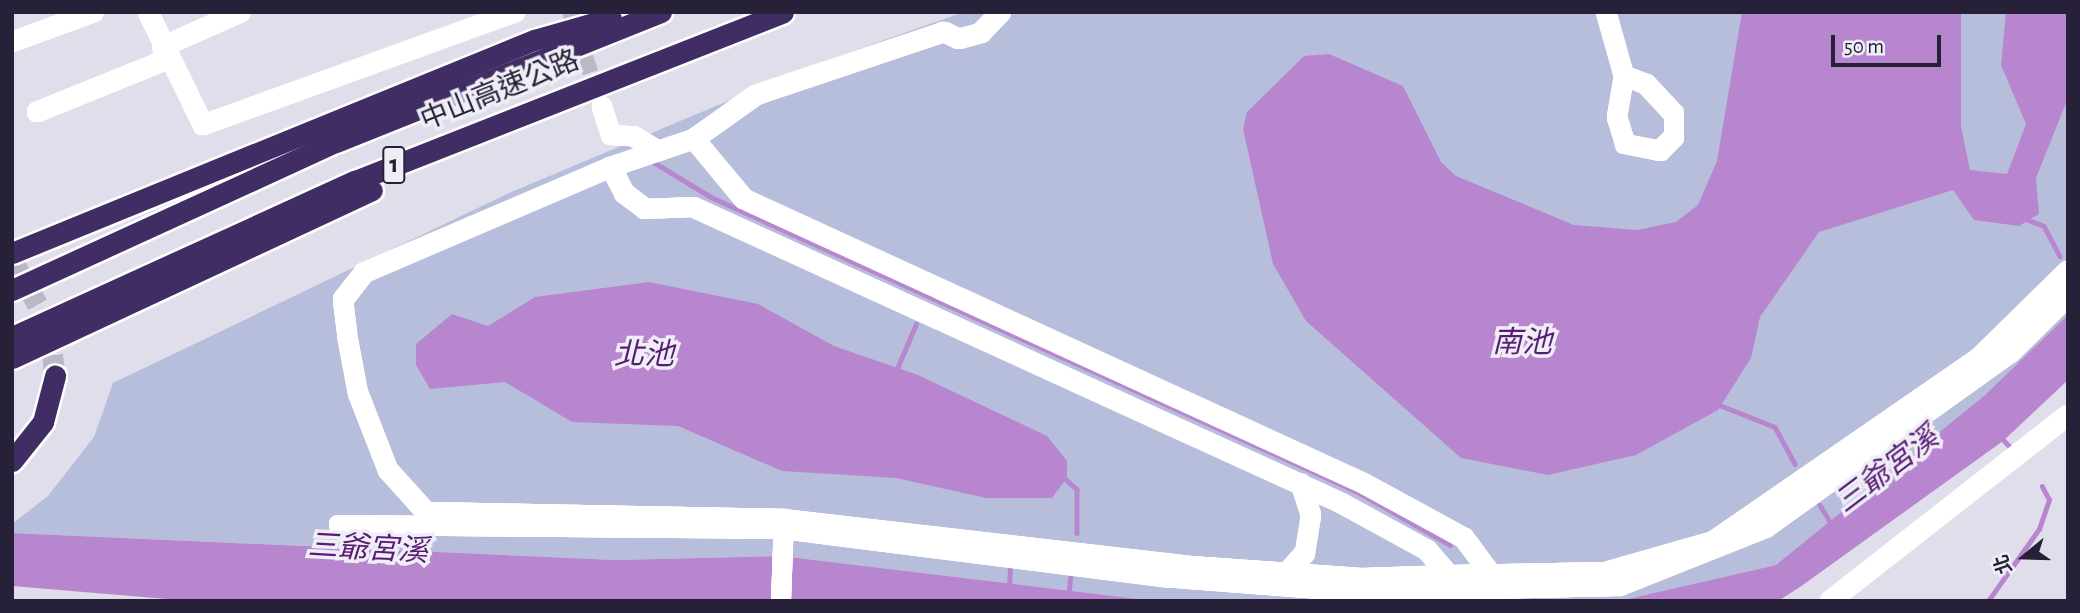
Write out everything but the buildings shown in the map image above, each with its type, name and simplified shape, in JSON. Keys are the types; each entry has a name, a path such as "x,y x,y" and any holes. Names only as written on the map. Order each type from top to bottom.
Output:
{"highway":[{"path":"12,253 534,40 630,12"},
{"name":"中山高速公路","path":"12,290 336,142 661,12"},
{"name":"中山高速公路","path":"12,337 193,251 558,96 783,12"},
{"path":"12,358 465,149 558,96"},
{"path":"12,461 44,422 55,376"}],"street":[{"path":"12,42 94,12"},
{"path":"148,12 165,53 203,125 515,12"},
{"path":"37,112 165,53 241,12"},
{"path":"1001,12 981,33 959,38 944,32 756,95 694,139 611,167 364,272 343,300 347,335 359,393 388,470 426,512 784,529 1287,573 1493,577 1606,572 1714,541 1978,359 2068,271"},
{"path":"1606,12 1624,75 1617,117 1625,144 1660,151 1674,137 1674,114 1646,84 1624,75"},
{"path":"602,107 611,135 633,135 658,151"},
{"path":"694,139 744,199 1363,483 1464,538 1493,577"},
{"path":"611,167 624,193 645,209 693,207 1301,484 1427,550 1449,575"},
{"path":"339,525 784,529 1163,577 1357,592 1619,586 1765,528 2011,352 2068,296"},
{"path":"1830,601 2068,415"},
{"path":"1287,573 1305,553 1311,515 1301,484"},
{"path":"781,601 784,529"}],"shaded area":[{"path":"964,12 2068,12 2068,316 1985,395 1776,565 1619,601 1155,601 781,556 615,560 12,533 12,524 48,496 94,437 113,383 507,194 811,66"}],"water":[{"name":"南池","path":"1742,12 1961,12 1961,126 1970,170 2007,174 2026,124 2001,65 2006,12 2068,12 2068,98 2036,178 2039,214 2019,226 1974,220 1953,190 1819,232 1760,317 1751,358 1718,410 1636,455 1548,475 1461,458 1306,321 1273,264 1243,129 1247,112 1304,56 1329,54 1403,86 1441,162 1456,176 1574,225 1637,230 1676,222 1698,205 1717,161"},
{"name":"北池","path":"649,282 758,304 834,346 918,375 1047,436 1067,461 1067,478 1052,498 986,498 896,478 782,471 678,426 572,422 505,382 430,389 416,365 416,344 452,314 488,326 535,297"},
{"path":"2068,315 2068,380 2003,441 1800,587 1778,601 1619,601 1776,565 1985,395"},
{"name":"三爺宮溪","path":"12,533 615,560 781,556 1155,601 191,601 12,586"}],"waterway":[{"path":"650,160 711,197 1358,492 1450,545"},
{"path":"2026,219 2044,226 2060,256"},
{"path":"896,371 916,324"},
{"path":"1717,404 1775,427 1795,464"},
{"path":"2000,436 2014,451"},
{"path":"1063,477 1077,489 1077,533"},
{"path":"1988,601 2039,529 2049,500 2042,487"},
{"name":"三爺宮溪","path":"1820,505 1832,525"},
{"path":"1009,587 1010,567"},
{"path":"1068,601 1070,578"}],"tunnel":[{"path":"570,12 602,107"},
{"path":"12,259 49,324 55,376"}]}
